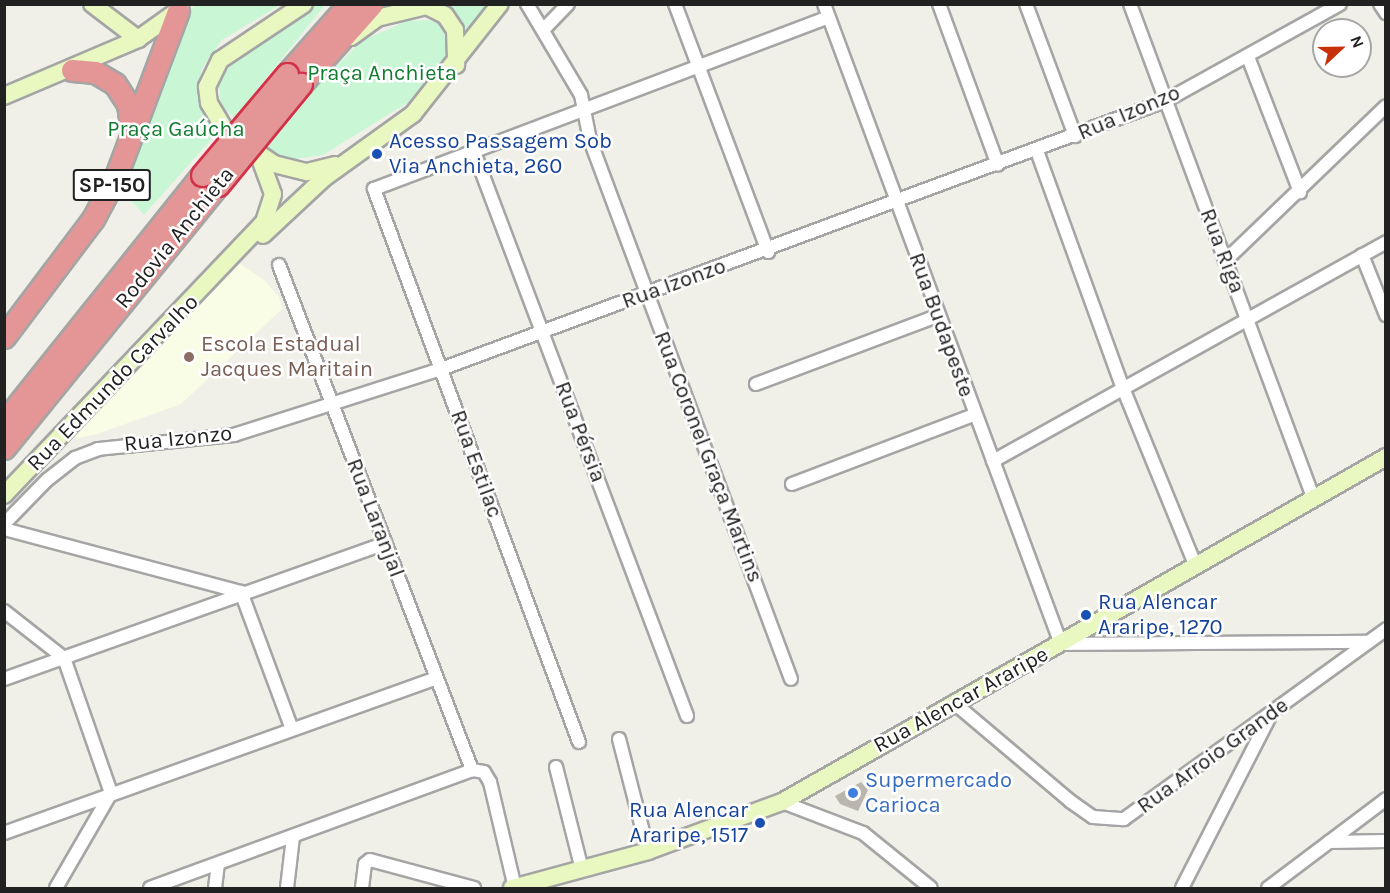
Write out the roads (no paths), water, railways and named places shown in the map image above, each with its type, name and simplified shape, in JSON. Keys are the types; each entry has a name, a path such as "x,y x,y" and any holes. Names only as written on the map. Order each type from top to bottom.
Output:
{"highway":[{"name":"Rodovia Anchieta","path":"4,422 294,79 349,4"},
{"name":"Rodovia Anchieta","path":"294,79 322,58 372,4"},
{"name":"SP-150","path":"4,337 93,219 131,137 182,8"},
{"path":"72,70 95,72 115,84 128,104 131,137"},
{"name":"Rodovia Anchieta","path":"4,448 210,180"}],"street":[{"path":"92,4 138,39"},
{"path":"304,4 235,47 210,74 207,87 217,119 259,156 296,172 345,162"},
{"name":"Rua Edmundo Carvalho","path":"4,495 222,271 345,162 401,125 455,66 500,4"},
{"name":"Rua Coronel Graça Martins","path":"527,4 584,107 590,140 791,679"},
{"path":"543,30 568,4"},
{"path":"675,4 768,252"},
{"name":"Rua Budapeste","path":"824,4 937,316 1061,644"},
{"path":"939,4 998,165"},
{"path":"1026,4 1075,136"},
{"name":"Rua Riga","path":"1130,4 1313,497"},
{"name":"Rua Izonzo","path":"4,524 47,480 75,459 98,449 204,441 333,407 768,252 1165,101 1340,4"},
{"path":"1380,4 1386,13"},
{"path":"322,58 377,18 427,6 445,15 455,30 455,66"},
{"path":"4,96 72,70 138,39 182,8"},
{"path":"473,149 828,17"},
{"path":"1248,57 1300,192"},
{"path":"1226,261 1300,192 1386,106"},
{"name":"Rua Estilac","path":"473,149 375,187 374,194 579,742"},
{"name":"Rua Pérsia","path":"473,149 687,716"},
{"path":"1037,151 1123,388 1196,567"},
{"name":"Rua Edmundo Carvalho","path":"222,271 271,209 272,187 259,156"},
{"path":"993,461 1386,242"},
{"path":"1362,255 1386,315"},
{"name":"Rua Laranjal","path":"279,264 472,770"},
{"path":"756,384 937,316"},
{"path":"792,484 974,415"},
{"name":"Rua Alencar Araripe","path":"513,888 648,850 782,802 953,702 1061,644 1386,457"},
{"path":"4,529 241,592"},
{"path":"4,680 241,592 385,543"},
{"path":"241,592 292,729"},
{"path":"4,611 64,658 111,794 62,885"},
{"name":"Rua Arroio Grande","path":"953,702 1070,801 1107,821 1139,813 1386,629"},
{"path":"1061,644 1367,642"},
{"path":"4,833 436,678"},
{"path":"1182,888 1270,716"},
{"path":"619,739 648,850"},
{"path":"556,767 582,870"},
{"path":"150,888 472,770 484,772 490,782 513,888"},
{"path":"1268,888 1386,799"},
{"path":"782,802 863,833 931,888"},
{"path":"287,888 292,837"},
{"path":"1329,842 1386,841"},
{"path":"362,888 365,864 370,860 474,888"},
{"path":"215,888 218,864"}],"place":[{"name":"Acesso Passagem Sob Via Anchieta, 260","path":"377,154"},
{"name":"Escola Estadual Jacques Maritain","path":"189,357"},
{"name":"Rua Alencar Araripe, 1270","path":"1086,615"},
{"name":"Supermercado Carioca","path":"853,793"},
{"name":"Rua Alencar Araripe, 1517","path":"760,823"}],"park label":[{"name":"Praça Anchieta","path":"382,74"},
{"name":"Praça Gaúcha","path":"176,130"}]}
